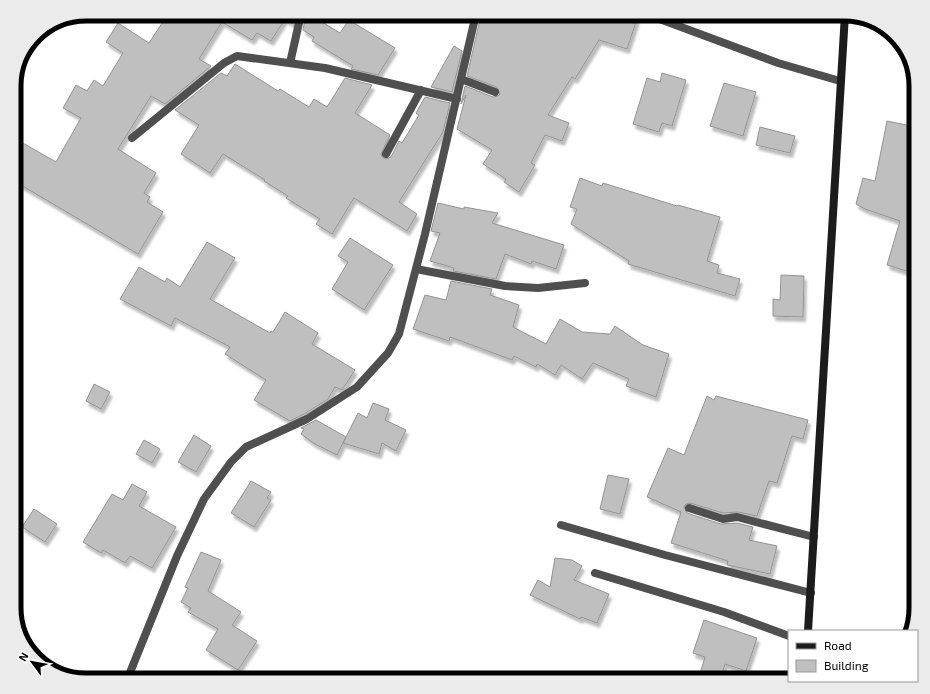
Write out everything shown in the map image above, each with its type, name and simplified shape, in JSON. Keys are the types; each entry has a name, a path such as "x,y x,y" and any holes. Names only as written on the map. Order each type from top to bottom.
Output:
{"main road":[{"path":"808,630 844,21"}],"street":[{"path":"290,63 299,21"},
{"path":"129,673 178,556 204,499 231,462 246,447 307,419 357,387 388,353 399,334 457,99 474,21"},
{"path":"665,21 778,63 840,81"},
{"path":"132,138 224,63 236,56 325,68 457,99"},
{"path":"461,79 496,92"},
{"path":"386,154 421,90"},
{"path":"416,268 505,286 538,288 585,283"},
{"path":"688,508 723,519 737,517 814,537"},
{"path":"561,525 665,555 811,593"},
{"path":"595,573 724,612 788,636"}],"building":[{"path":"163,21 284,21 271,41 257,33 252,40 222,22 199,59 211,66 165,104 151,96 118,149 156,173 144,193 150,197 147,202 163,212 138,254 21,185 21,142 56,162 81,118 63,108 76,85 87,91 94,80 103,86 123,53 106,42 118,23 149,43"},
{"path":"305,21 320,21 340,33 348,21 351,21 395,48 378,75 351,69 353,66 312,41 314,37 303,30"},
{"path":"481,21 636,21 627,49 599,40 575,79 572,77 548,115 569,123 562,141 545,135 531,163 535,165 519,192 504,182 506,179 483,164 492,150 457,129 466,95 461,104 465,86 493,97 500,94 497,87 467,76 479,24"},
{"path":"454,46 462,51 452,92 431,87"},
{"path":"235,64 278,91 280,89 309,107 314,99 327,107 345,78 372,85 355,113 390,135 381,154 382,157 386,159 391,157 399,141 402,143 419,115 416,113 425,97 450,103 443,132 399,202 417,214 407,231 354,198 332,234 316,224 320,219 286,198 288,196 264,181 265,180 223,154 210,173 181,154 199,125 175,110 221,73 227,76"},
{"path":"662,73 686,80 672,126 662,123 659,132 633,124 647,78 660,82"},
{"path":"724,83 756,92 743,136 710,126"},
{"path":"887,121 909,126 909,272 887,265 900,221 865,209 856,204 863,178 875,181"},
{"path":"760,127 795,136 790,153 756,145"},
{"path":"580,178 602,186 603,183 677,206 678,205 720,217 707,261 719,265 717,273 740,279 735,296 628,264 629,261 571,224 577,209 570,207"},
{"path":"438,203 464,209 464,207 498,213 492,223 564,245 556,269 532,261 531,264 505,254 496,279 453,271 454,268 430,261 440,233 431,231"},
{"path":"350,238 393,265 364,310 332,289 348,262 338,256"},
{"path":"207,242 235,258 210,299 270,333 271,331 273,332 285,312 318,333 312,344 355,370 342,390 335,387 328,399 290,421 254,400 266,380 225,354 230,347 175,318 171,326 120,299 139,267 165,282 167,278 180,287"},
{"path":"781,275 804,276 803,317 773,316 773,299 780,300"},
{"path":"451,281 492,289 490,295 519,305 513,327 546,344 560,319 582,332 610,334 615,326 643,345 669,354 656,397 626,386 629,379 593,363 582,379 561,365 555,375 537,364 536,367 514,356 512,360 450,337 449,341 413,329 425,295 446,300"},
{"path":"94,384 110,392 101,409 86,401"},
{"path":"707,396 714,400 716,396 808,420 803,439 792,436 777,483 769,481 757,516 738,512 723,513 690,503 686,504 684,507 687,513 721,524 737,523 753,527 749,540 777,546 770,574 727,565 728,561 671,543 681,512 647,497 668,448 684,455"},
{"path":"373,403 389,409 385,420 406,430 396,451 382,443 379,454 343,443 358,413 367,418"},
{"path":"316,420 346,437 337,455 315,444 301,434 304,429 301,428"},
{"path":"194,435 211,446 196,472 178,462"},
{"path":"144,440 160,449 152,463 136,454"},
{"path":"608,475 629,479 620,514 600,509"},
{"path":"251,481 271,492 267,498 271,500 254,527 231,513"},
{"path":"132,484 147,492 139,506 176,527 152,568 130,556 125,563 103,550 101,553 83,542 112,494 123,500"},
{"path":"34,509 57,524 45,542 22,527"},
{"path":"201,552 221,560 208,591 241,612 232,625 257,641 238,670 206,650 218,629 188,612 191,608 181,602 188,588 185,587"},
{"path":"555,558 572,560 582,566 574,580 609,594 597,623 581,617 580,619 530,595 538,580 550,587"},
{"path":"704,620 757,638 746,671 725,664 722,673 700,673 705,657 693,653"}]}
